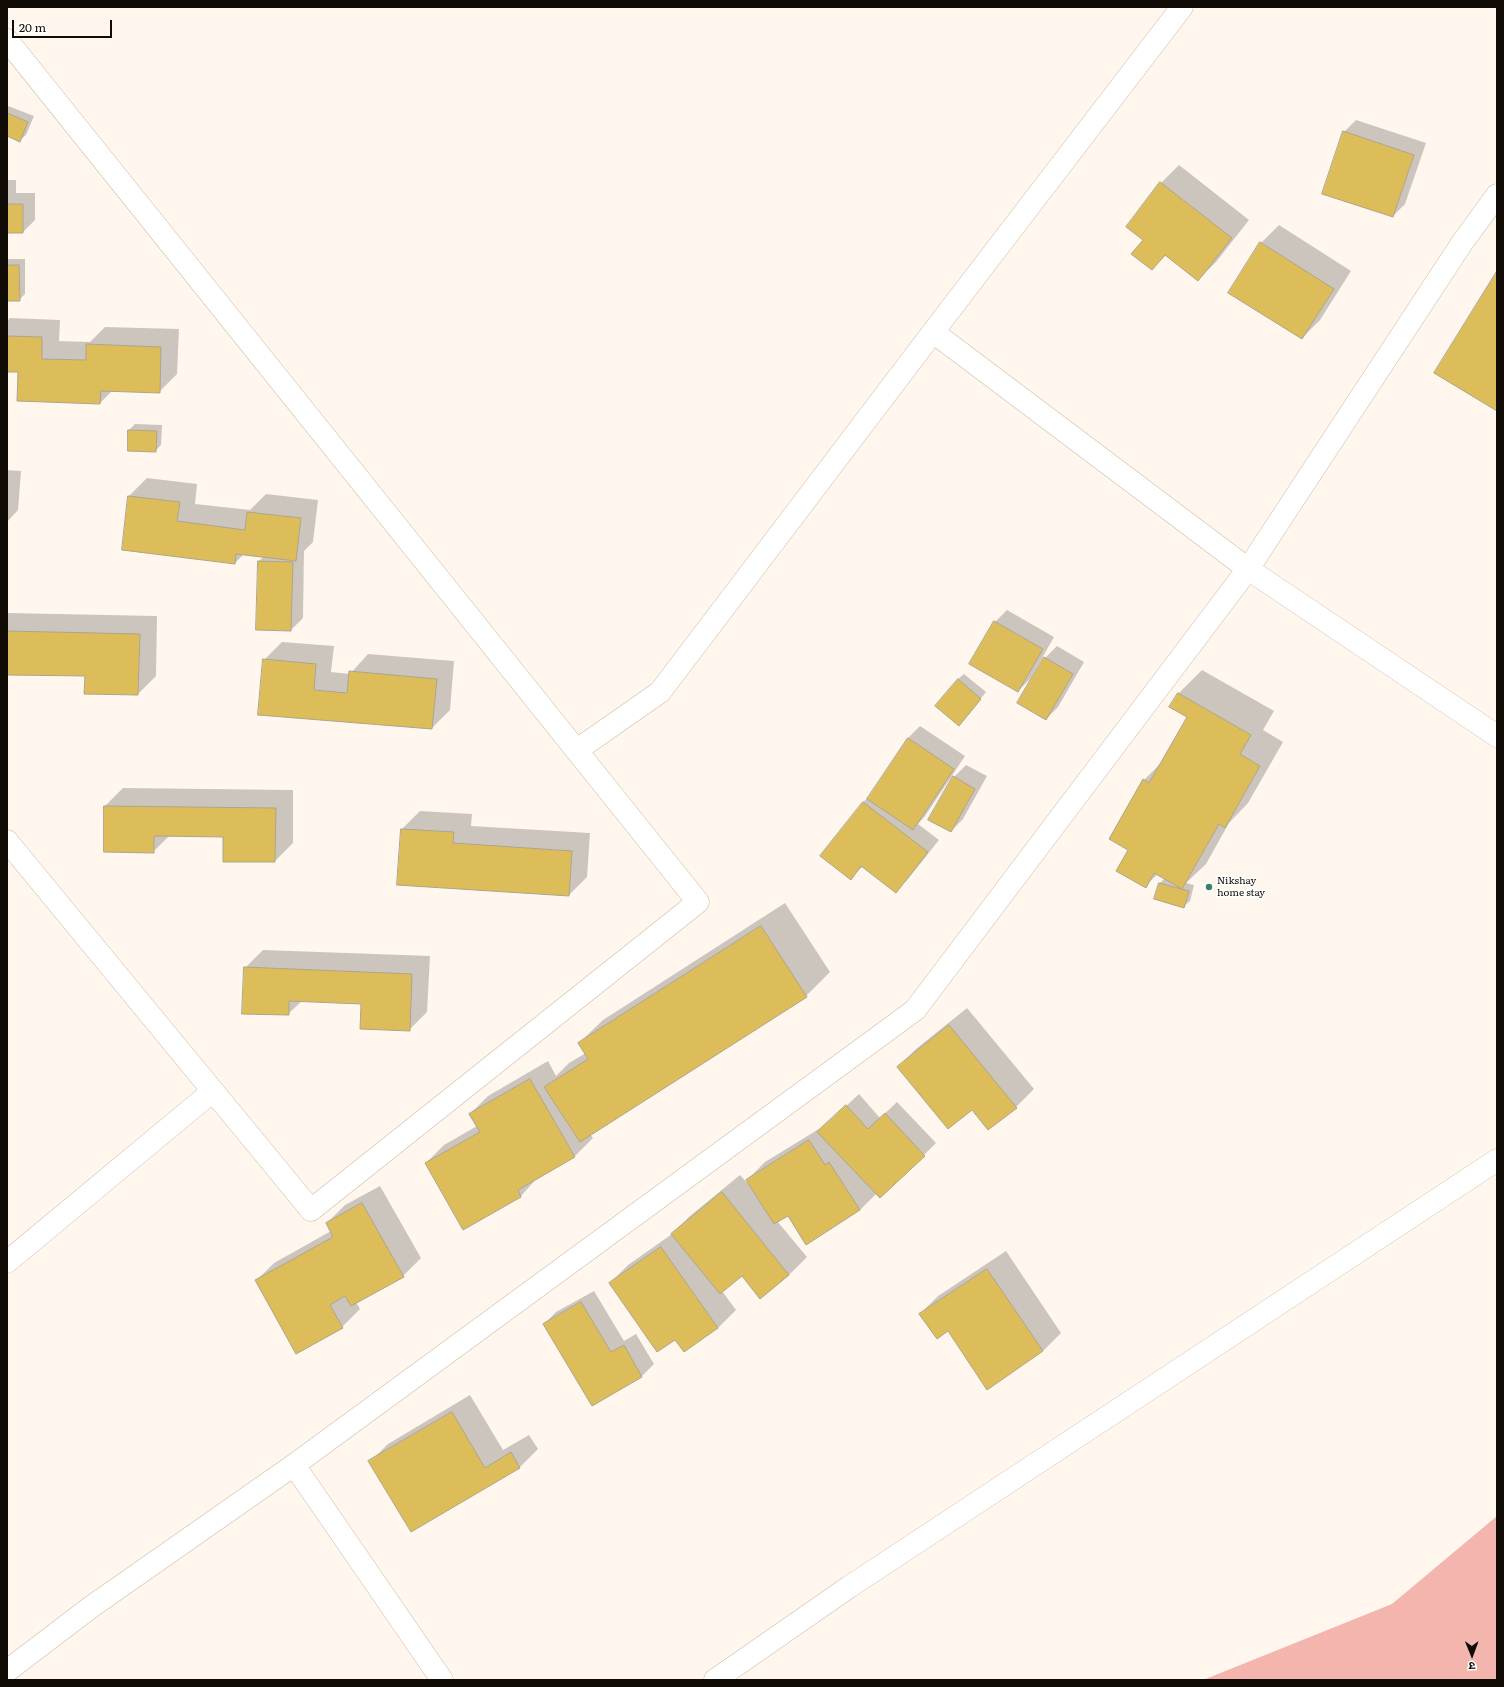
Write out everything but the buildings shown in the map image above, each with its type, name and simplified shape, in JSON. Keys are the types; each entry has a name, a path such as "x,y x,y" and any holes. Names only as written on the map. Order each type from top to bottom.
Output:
{"street":[{"path":"577,750 660,692 1182,7"},
{"path":"7,40 698,902 311,1210 7,841"},
{"path":"7,1671 91,1606 294,1466 915,1010 1248,569 1462,243 1497,195"},
{"path":"933,332 1248,569 1497,736"},
{"path":"7,1262 213,1091"},
{"path":"716,1680 849,1587 1497,1160"},
{"path":"294,1466 442,1680"}],"shaded area":[{"path":"1497,1516 1497,1680 1203,1680 1392,1604"}],"place":[{"name":"Nikshay home stay","path":"1209,887"}]}
